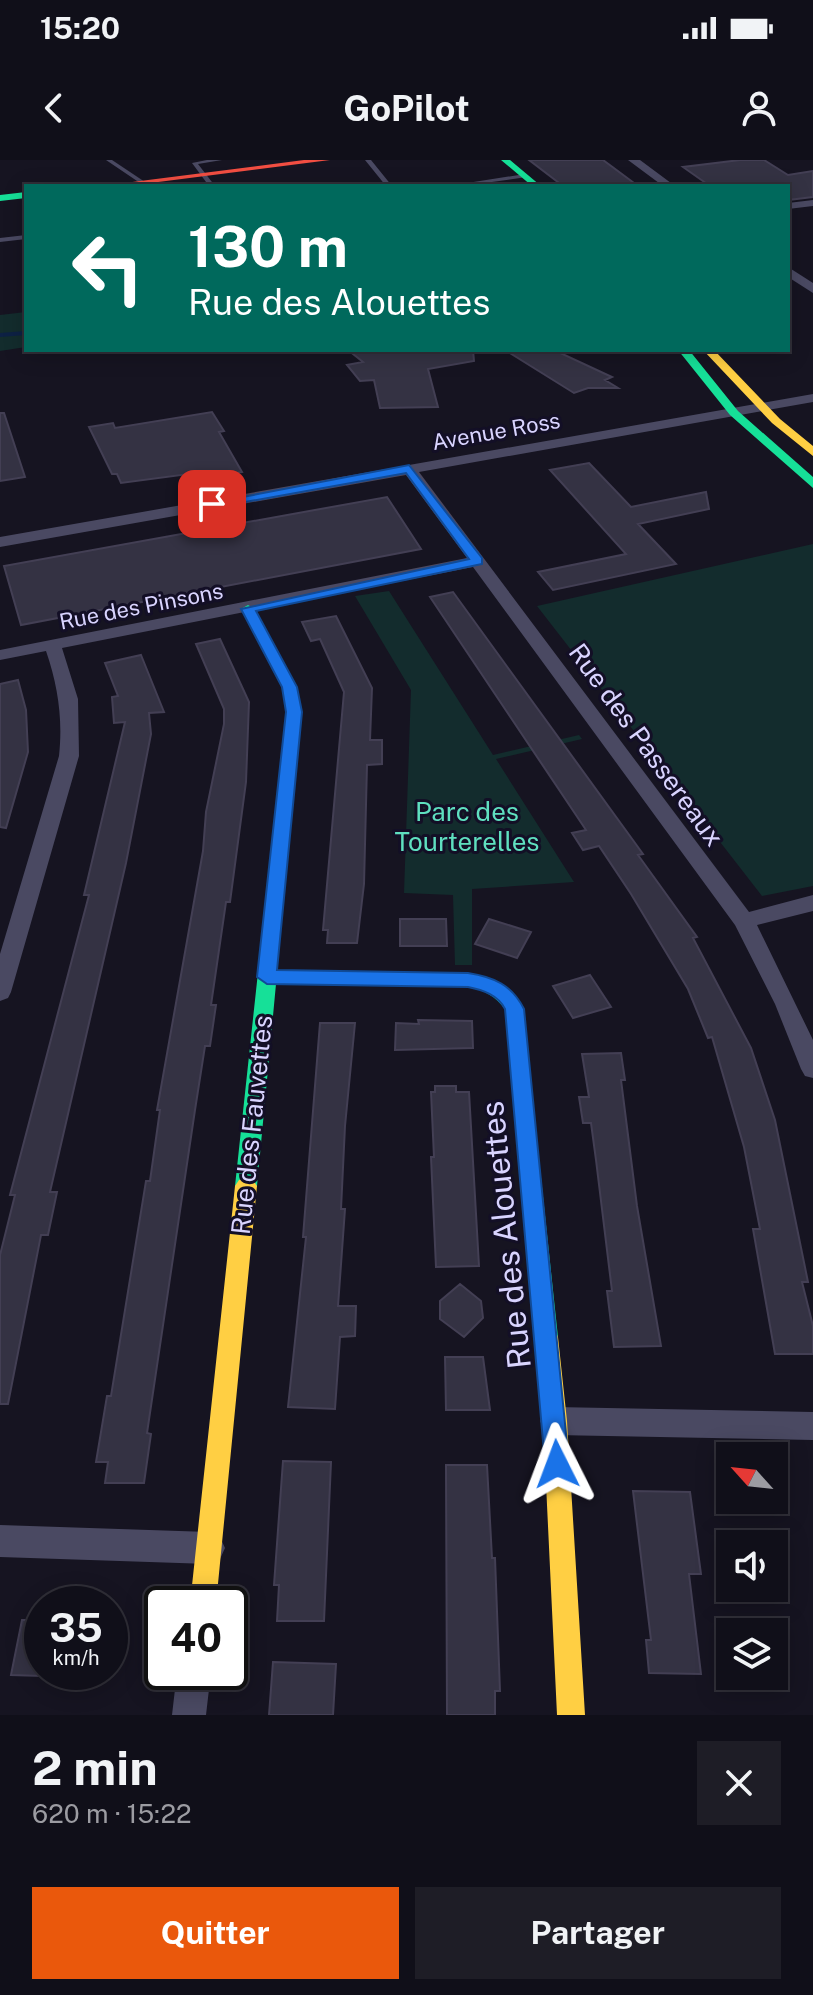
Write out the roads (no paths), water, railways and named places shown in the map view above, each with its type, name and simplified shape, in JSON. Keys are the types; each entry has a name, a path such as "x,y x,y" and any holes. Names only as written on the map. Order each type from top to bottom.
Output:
{"street":[{"path":"124,184 208,180 326,160"},
{"path":"484,160 518,177"},
{"path":"633,160 667,184"},
{"path":"0,198 24,195"},
{"path":"790,206 813,203"},
{"path":"790,272 813,289"},
{"path":"685,352 734,413 813,484"},
{"path":"710,352 763,408 813,452"},
{"name":"Avenue Ross","path":"0,542 813,398"},
{"name":"Rue des Passereaux","path":"409,469 744,921 787,1004 813,1069"},
{"name":"Rue des Pinsons","path":"0,655 248,609 477,561"},
{"name":"Rue des Fauvettes","path":"205,1586 294,712 289,687 248,609"},
{"path":"0,992 69,756 73,719 68,690 52,645"},
{"path":"744,921 813,903"},
{"name":"Rue des Alouettes","path":"267,977 468,980 486,983 508,996 514,1009 555,1421 571,1715"},
{"path":"555,1421 813,1426"},
{"path":"0,1541 209,1548"},
{"path":"189,1715 192,1690"}],"lane":[{"path":"109,160 142,182"},
{"path":"208,180 195,163 219,160"},
{"path":"368,160 387,184"},
{"path":"466,184 518,177"},
{"path":"0,240 24,237"}],"waterway":[{"path":"0,335 24,333"}],"park label":[{"name":"Parc des Tourterelles","path":"467,827"}]}
